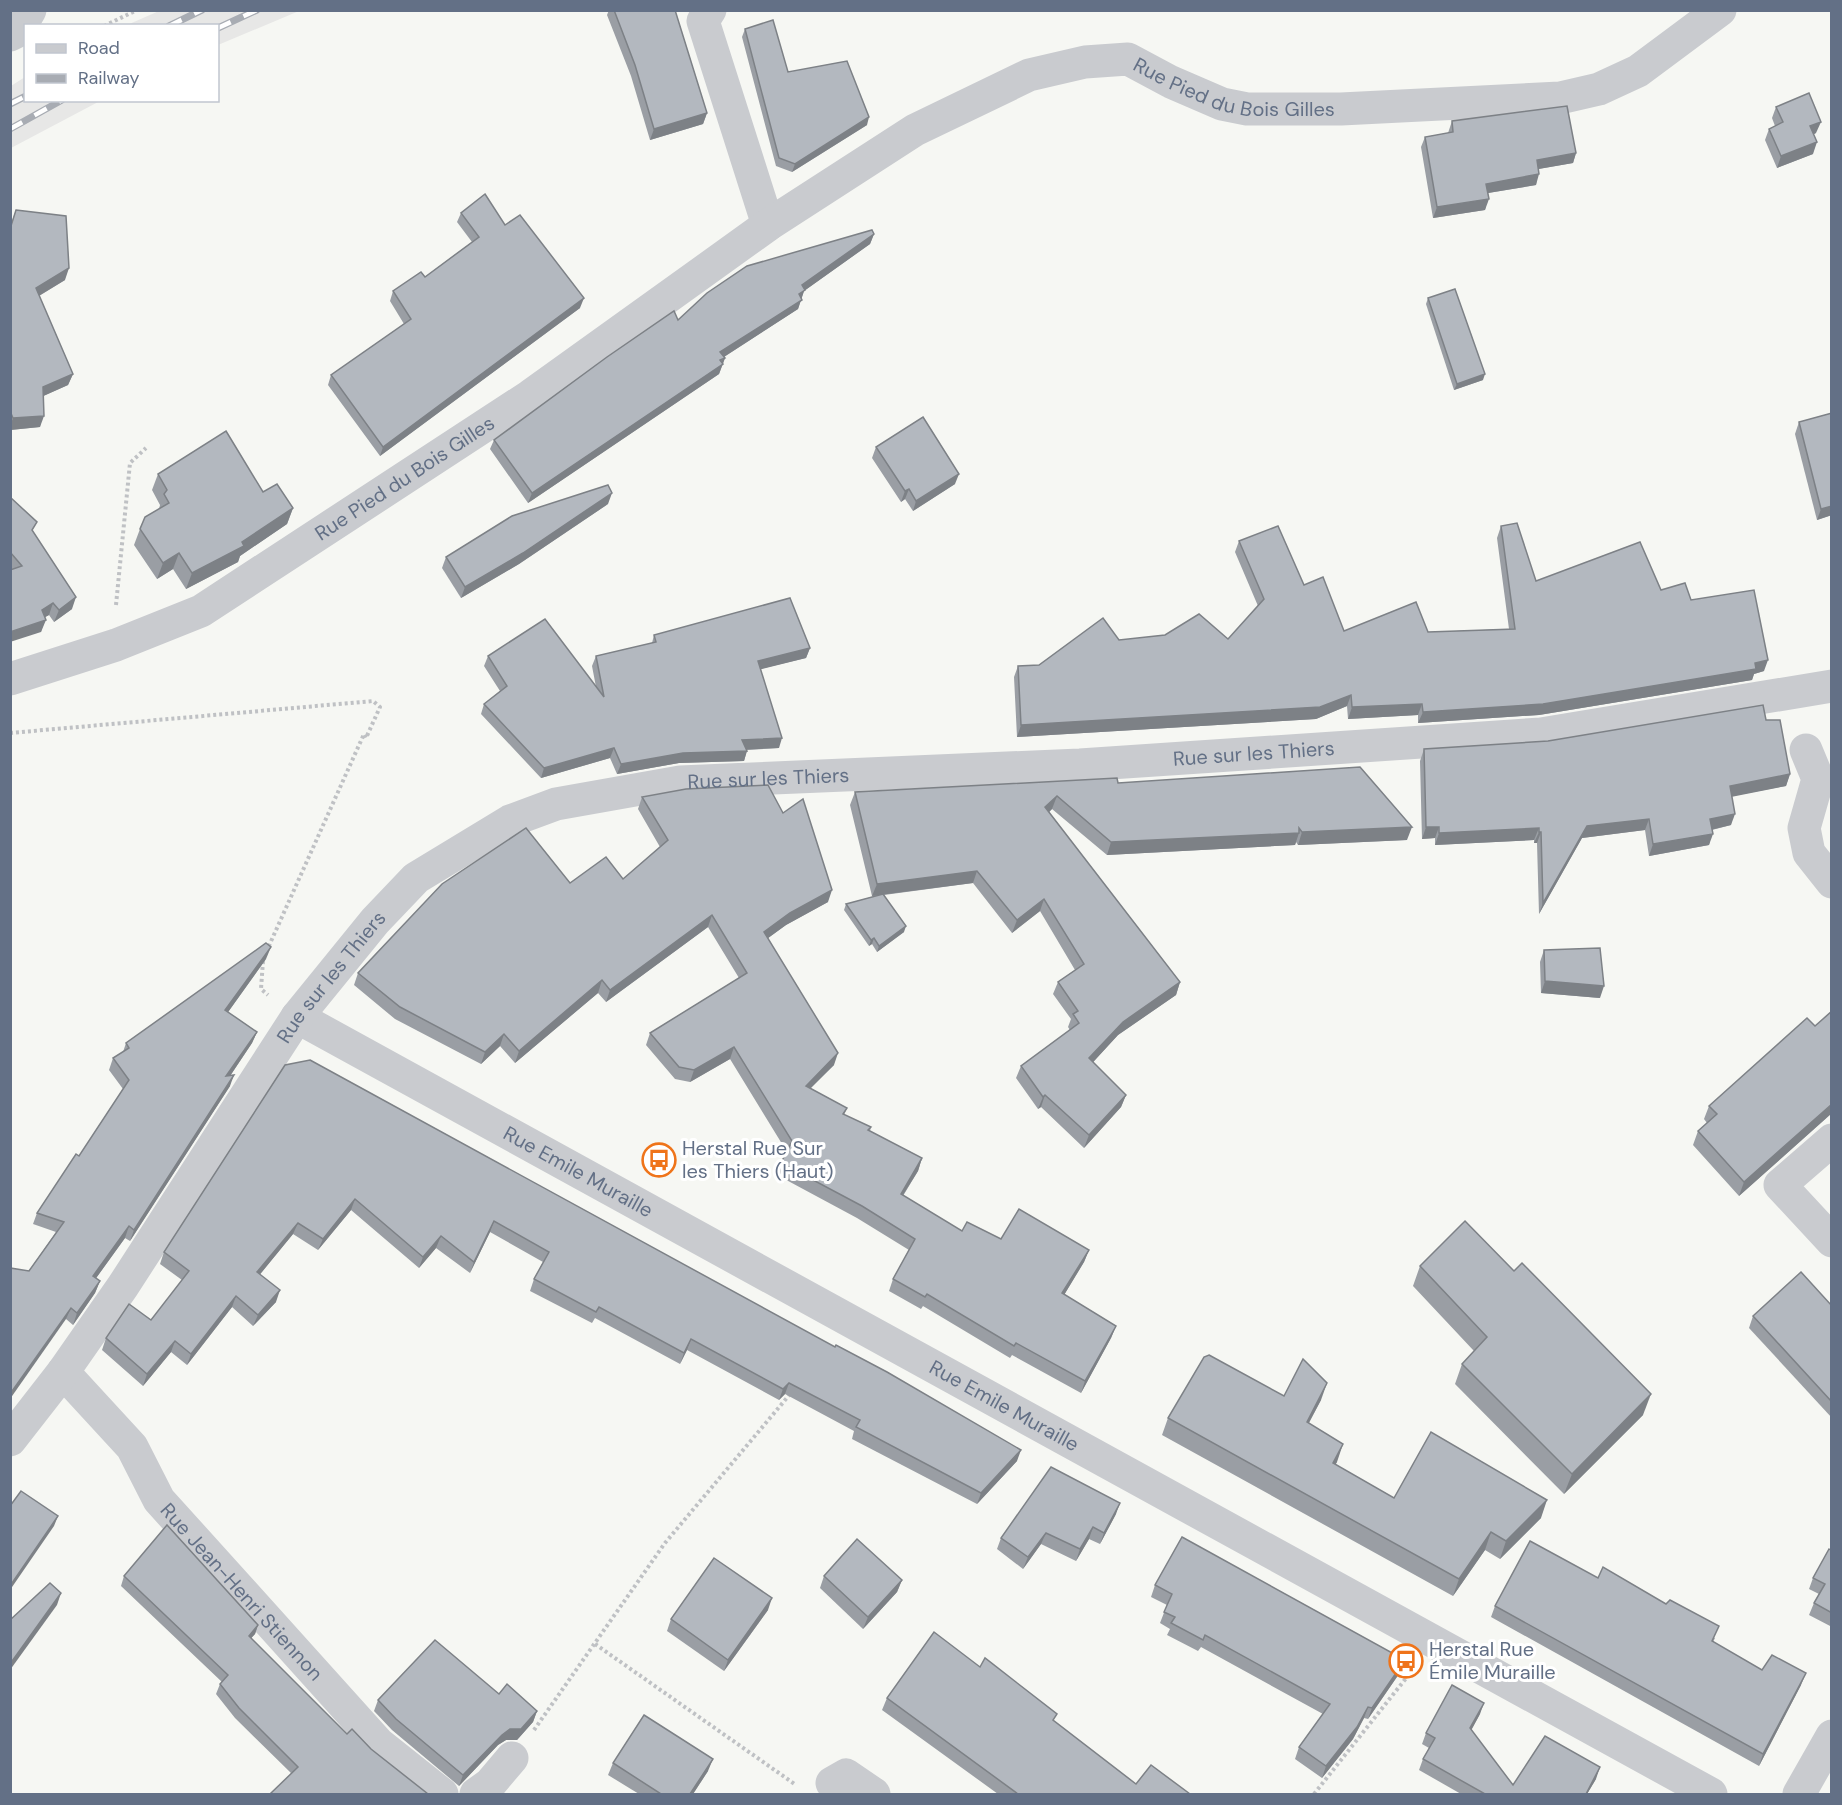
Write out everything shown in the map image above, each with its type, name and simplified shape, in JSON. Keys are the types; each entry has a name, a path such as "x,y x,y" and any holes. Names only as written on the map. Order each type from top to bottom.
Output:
{"street":[{"path":"10,35 18,31 30,10"},
{"name":"Rue Pied du Bois Gilles","path":"10,678 116,645 201,611 530,396 768,225 915,130 1029,75 1085,62 1128,59 1171,82 1222,104 1247,109 1341,109 1560,98 1599,89 1638,71 1720,10"},
{"path":"707,16 768,225"},
{"name":"Rue sur les Thiers","path":"10,1440 63,1372 123,1286 297,1017 375,921 416,878 510,821 556,804 680,782 1080,765 1541,734 1832,686"},
{"path":"1806,750 1818,779 1804,828 1809,853 1832,882"},
{"name":"Rue Emile Muraille","path":"297,1017 1711,1794"},
{"path":"1832,1140 1780,1185 1832,1241"},
{"name":"Rue Jean-Henri Stiennon","path":"63,1372 132,1447 159,1500 379,1744 442,1794"},
{"path":"1799,1794 1832,1736"},
{"path":"476,1794 490,1784 512,1758"},
{"path":"832,1783 846,1775 874,1794"}],"path":[{"path":"108,24 137,10"},
{"path":"116,645 115,612 130,463 146,448"},
{"path":"10,733 373,701 380,707 366,738 364,734 262,962 261,989 297,1017"},
{"path":"512,1758 665,1543 794,1389"},
{"path":"1314,1794 1433,1643"},
{"path":"595,1644 801,1788 832,1783"}],"shaded area":[{"path":"159,10 299,11 219,45 219,24 129,24"},
{"path":"24,78 24,102 98,102 11,148 11,86"}],"building":[{"path":"614,10 675,10 707,113 654,129 635,65"},
{"path":"773,20 788,72 847,61 869,117 795,164 779,158 745,29"},
{"path":"1809,93 1821,122 1810,126 1817,142 1781,156 1769,129 1783,122 1776,107"},
{"path":"1567,106 1576,153 1537,160 1539,174 1486,184 1489,199 1437,207 1425,137 1453,132 1452,121"},
{"path":"485,194 505,225 520,215 584,298 383,447 331,375 411,319 393,291 421,272 425,277 479,237 461,213"},
{"path":"16,210 66,216 69,268 36,288 73,374 43,387 44,416 13,418 10,411 10,229"},
{"path":"872,230 874,234 802,285 805,290 799,294 802,300 720,352 725,358 720,360 723,364 532,493 494,440 674,311 678,320 707,293 747,266"},
{"path":"1455,289 1485,374 1457,384 1428,298"},
{"path":"1832,413 1832,506 1821,509 1799,422"},
{"path":"923,417 959,474 916,501 909,489 905,491 876,447"},
{"path":"226,431 263,492 277,484 293,508 242,542 244,546 192,573 179,553 163,563 140,529 145,517 169,503 164,494 167,490 158,474"},
{"path":"608,485 612,493 523,553 465,587 446,557 512,516"},
{"path":"10,497 37,522 32,530 76,597 59,610 53,603 42,610 46,620 10,632 10,570 22,566 10,552"},
{"path":"1517,523 1536,581 1640,542 1661,590 1685,583 1691,600 1754,590 1768,660 1755,663 1756,669 1543,704 1423,712 1422,704 1352,707 1351,695 1320,707 1021,725 1018,666 1039,665 1103,618 1119,640 1165,635 1199,614 1228,639 1264,599 1239,541 1278,526 1304,585 1323,577 1344,631 1416,602 1428,632 1515,629 1501,526"},
{"path":"790,598 810,648 758,661 782,738 742,740 747,751 683,753 621,764 614,748 544,768 484,704 507,686 488,656 545,619 604,697 596,656 656,642 654,635"},
{"path":"1763,705 1766,720 1780,720 1790,774 1730,786 1735,814 1710,819 1713,834 1653,844 1649,819 1587,826 1543,903 1539,828 1439,833 1439,827 1426,827 1424,749 1548,741"},
{"path":"1360,767 1412,827 1302,832 1299,828 1299,833 1111,842 1057,796 1045,807 1180,982 1123,1022 1089,1058 1126,1095 1089,1135 1045,1095 1043,1097 1021,1066 1079,1023 1073,1014 1078,1011 1058,982 1084,964 1044,899 1017,920 977,871 877,884 855,792 1117,778 1118,783"},
{"path":"768,785 783,813 803,799 832,890 790,913 764,932 838,1053 806,1086 847,1108 843,1114 871,1127 868,1130 922,1158 901,1194 962,1231 967,1222 1001,1239 1019,1209 1089,1250 1062,1293 1116,1326 1085,1381 1016,1343 1014,1346 927,1294 925,1297 893,1279 915,1239 862,1206 781,1163 792,1141 734,1047 694,1070 679,1067 650,1033 747,973 712,915 610,990 602,980 519,1051 504,1034 485,1052 400,1007 358,973 442,884 526,828 570,883 606,857 623,879 668,840 642,797 686,789"},
{"path":"883,894 906,926 879,946 874,938 871,940 846,904"},
{"path":"266,943 271,947 225,1010 257,1032 226,1076 234,1075 134,1230 129,1226 93,1276 100,1281 77,1313 71,1308 10,1394 10,1268 29,1271 64,1222 37,1213 76,1154 79,1156 129,1080 113,1058 129,1048 126,1043"},
{"path":"1600,948 1604,986 1545,981 1544,950"},
{"path":"1832,1011 1832,1104 1744,1182 1698,1131 1717,1114 1709,1106 1807,1018 1815,1026"},
{"path":"310,1060 835,1347 836,1345 887,1372 1021,1450 981,1493 856,1427 860,1420 789,1383 783,1389 691,1339 684,1353 599,1307 596,1312 534,1279 549,1252 494,1221 474,1262 441,1236 423,1257 355,1199 323,1239 298,1223 257,1272 280,1290 258,1315 236,1296 191,1354 175,1341 147,1374 106,1338 129,1304 151,1320 189,1271 164,1252 285,1065"},
{"path":"1465,1221 1514,1271 1522,1263 1651,1394 1572,1474 1462,1364 1487,1337 1420,1266"},
{"path":"1801,1272 1832,1306 1832,1402 1753,1316"},
{"path":"1209,1355 1284,1396 1303,1359 1327,1383 1307,1422 1343,1444 1333,1463 1394,1498 1431,1432 1547,1500 1506,1541 1491,1532 1459,1579 1168,1418 1204,1357"},
{"path":"1051,1467 1120,1503 1104,1533 1093,1527 1080,1549 1046,1533 1028,1557 1001,1538"},
{"path":"21,1491 58,1516 10,1586 10,1506"},
{"path":"167,1525 258,1625 249,1636 347,1734 352,1729 371,1749 428,1794 270,1794 298,1767 239,1708 220,1684 228,1675 124,1576"},
{"path":"1182,1537 1405,1660 1372,1708 1368,1707 1357,1727 1326,1766 1299,1747 1330,1704 1205,1635 1203,1640 1171,1623 1175,1617 1164,1612 1172,1594 1155,1585"},
{"path":"857,1539 902,1580 868,1617 824,1576"},
{"path":"1530,1541 1598,1578 1603,1567 1666,1604 1670,1600 1719,1626 1712,1641 1762,1670 1772,1655 1806,1673 1763,1754 1495,1606"},
{"path":"1829,1549 1832,1551 1832,1613 1814,1603 1825,1584 1813,1578"},
{"path":"714,1558 772,1598 728,1660 671,1619"},
{"path":"50,1583 61,1593 10,1664 10,1620"},
{"path":"934,1632 980,1667 985,1658 1057,1714 1053,1720 1136,1784 1151,1765 1190,1794 1018,1794 887,1698"},
{"path":"435,1640 499,1694 507,1684 537,1711 521,1729 510,1729 502,1735 463,1775 396,1719 378,1700"},
{"path":"1452,1685 1484,1703 1470,1728 1513,1785 1545,1736 1600,1767 1586,1794 1485,1794 1423,1759 1435,1738 1426,1733"},
{"path":"644,1715 713,1759 690,1794 661,1794 613,1763"}],"railway":[{"path":"173,24 202,10"},
{"path":"219,28 257,10"},
{"path":"10,104 24,97"},
{"path":"10,129 58,102"}],"place":[{"name":"Herstal Rue Sur les Thiers (Haut)","path":"659,1160"},
{"name":"Herstal Rue Émile Muraille","path":"1406,1661"}]}
